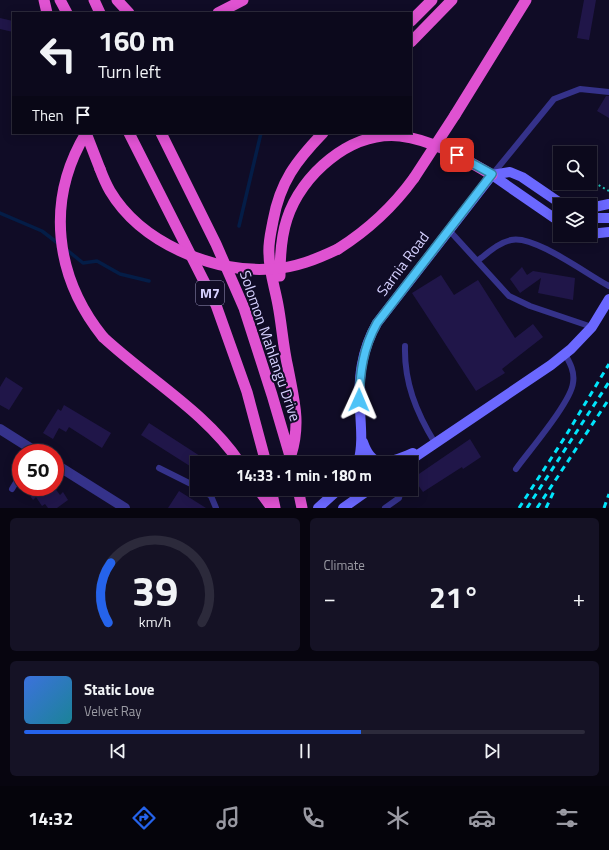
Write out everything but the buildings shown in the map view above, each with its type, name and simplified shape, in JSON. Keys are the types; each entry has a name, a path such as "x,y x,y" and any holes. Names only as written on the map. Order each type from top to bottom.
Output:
{"highway":[{"path":"44,0 47,12"},
{"path":"60,0 66,12"},
{"path":"94,0 100,12"},
{"path":"117,0 128,12"},
{"path":"220,12 243,0"},
{"path":"412,20 432,0"},
{"path":"412,41 452,0"},
{"path":"86,134 111,192 129,215 152,234 170,246 192,256 226,266 272,269 288,267 312,260 338,249 369,228 386,212 414,178 526,0"},
{"path":"85,134 69,168 61,211 64,261 78,300 103,337 197,415 230,448 235,456"},
{"name":"M7","path":"130,134 216,305 247,392 264,456"},
{"name":"Solomon Mahlangu Drive","path":"161,134 216,244 244,308 290,456"},
{"path":"292,456 297,418 284,351 269,255 270,233 278,196 293,168 304,153 322,134"},
{"path":"278,305 282,240 290,209 298,195 318,169 347,148 364,141 381,137 399,136 436,145 492,174"},
{"path":"263,496 272,508"},
{"path":"272,496 275,508"},
{"path":"299,496 302,508"}],"main road":[{"path":"492,174 510,172 522,176 553,198"},
{"path":"492,174 553,217"},
{"name":"Sarnia Road","path":"360,456 362,438 360,380 362,361 367,343 377,323 448,229 492,174"},
{"path":"597,207 609,204"},
{"path":"597,218 609,218"},
{"path":"597,233 609,232"},
{"path":"416,456 565,354 592,326 609,299"},
{"path":"362,438 367,452 372,459 379,462 390,462 432,445"},
{"path":"318,508 332,496"},
{"path":"343,508 360,496"}],"street":[{"path":"0,428 24,444"},
{"path":"64,470 125,508"}],"lane":[{"path":"492,174 554,99 580,89 609,92"},
{"path":"448,229 505,292 519,302 592,326"},
{"path":"477,261 507,241 523,239 541,247 609,286"},
{"path":"405,346 408,385 416,409 432,445"},
{"path":"516,469 550,424 572,389 573,371 565,354"},
{"path":"159,468 190,484"},
{"path":"211,496 216,508"},
{"path":"384,508 399,498 400,496"}],"path":[{"path":"597,184 609,191"}],"waterway":[{"path":"239,226 261,134"},
{"path":"0,213 42,231 59,244"},
{"path":"67,250 83,263 97,261 120,274 149,281"}],"railway":[{"path":"519,508 565,437 609,364"},
{"path":"527,508 609,382"},
{"path":"537,508 609,399"},
{"path":"546,508 554,491"},
{"path":"604,508 609,494"}],"route":[{"path":"359,400 362,361 371,333 448,229 492,174 457,155"}]}
